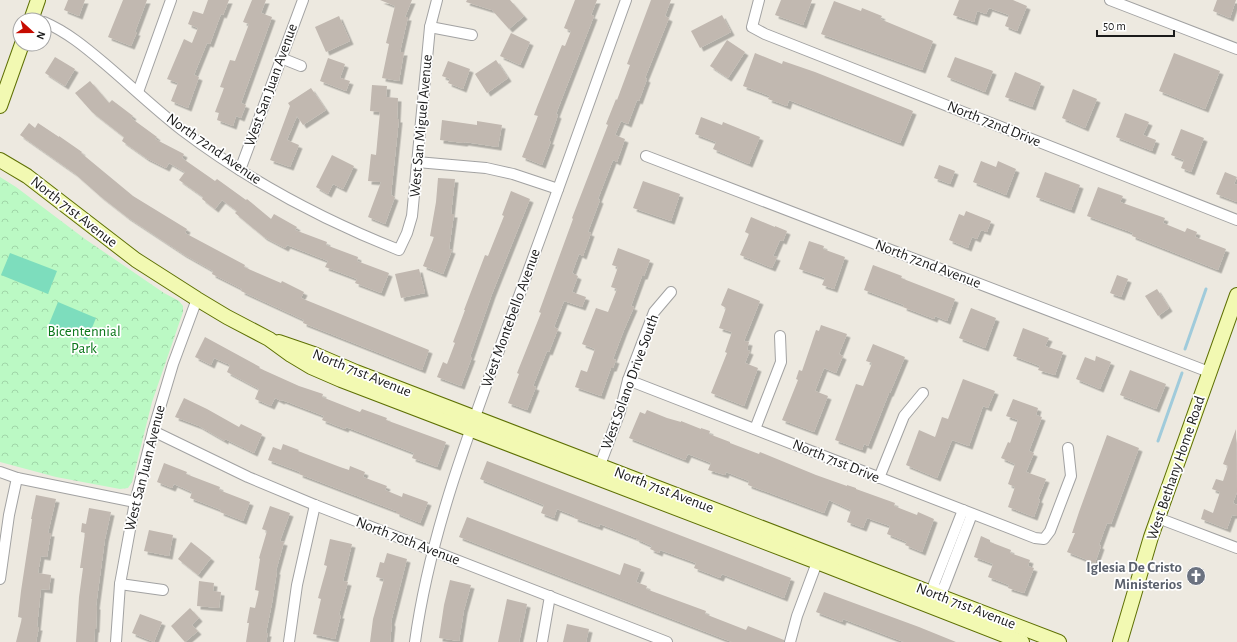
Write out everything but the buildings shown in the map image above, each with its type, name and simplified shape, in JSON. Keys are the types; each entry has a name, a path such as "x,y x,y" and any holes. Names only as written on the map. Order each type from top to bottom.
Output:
{"street":[{"path":"37,12 38,0"},
{"path":"138,92 171,0"},
{"name":"West San Juan Avenue","path":"240,170 302,0"},
{"name":"West San Miguel Avenue","path":"399,250 408,233 412,216 430,27 436,0"},
{"name":"West Montebello Avenue","path":"415,642 433,550 473,423 626,0"},
{"name":"North 72nd Drive","path":"759,0 752,27 772,37 1237,220"},
{"path":"1110,0 1237,49"},
{"name":"North 72nd Avenue","path":"52,26 77,41 182,130 240,170 324,216 374,240 399,250"},
{"path":"430,27 472,35"},
{"path":"0,106 19,52"},
{"path":"281,58 302,66"},
{"name":"North 72nd Avenue","path":"646,156 1210,372"},
{"name":"North 71st Avenue","path":"0,160 27,176 136,260 227,317 269,339 311,367 341,380 473,423 1034,638 1059,642"},
{"path":"417,162 486,168 513,174 558,189"},
{"name":"West Solano Drive South","path":"597,471 620,412 628,380 654,312 671,292"},
{"name":"West Bethany Home Road","path":"1120,642 1151,537 1237,295"},
{"name":"West San Juan Avenue","path":"116,642 120,584 135,502 153,431 173,364 197,299"},
{"path":"755,429 781,362 780,336"},
{"name":"North 71st Drive","path":"628,380 1035,538 1044,539 1050,531 1071,476 1068,448"},
{"path":"879,478 904,416 923,393"},
{"name":"North 70th Avenue","path":"153,431 248,477 315,505 665,642"},
{"path":"0,472 17,478 135,502"},
{"path":"0,579 9,515 17,478"},
{"path":"288,642 297,585 315,505"},
{"path":"934,600 944,587 949,560 967,512"},
{"path":"1158,518 1237,548"},
{"path":"790,642 819,556"},
{"path":"120,584 163,590"},
{"path":"542,642 550,596"},
{"name":"North 71st Avenue","path":"934,600 1022,642"}],"green space":[{"name":"Bicentennial Park","path":"0,177 16,187 85,239 164,293 179,301 183,306 183,312 152,402 132,482 128,488 120,489 56,477 0,462"},
{"path":"10,253 57,271 48,294 1,275"},
{"path":"58,302 96,318 87,340 49,324"}],"waterway":[{"path":"1185,349 1206,289"},
{"path":"1158,441 1182,373"}],"place":[{"name":"Iglesia De Cristo Ministerios","path":"1196,576"}]}
